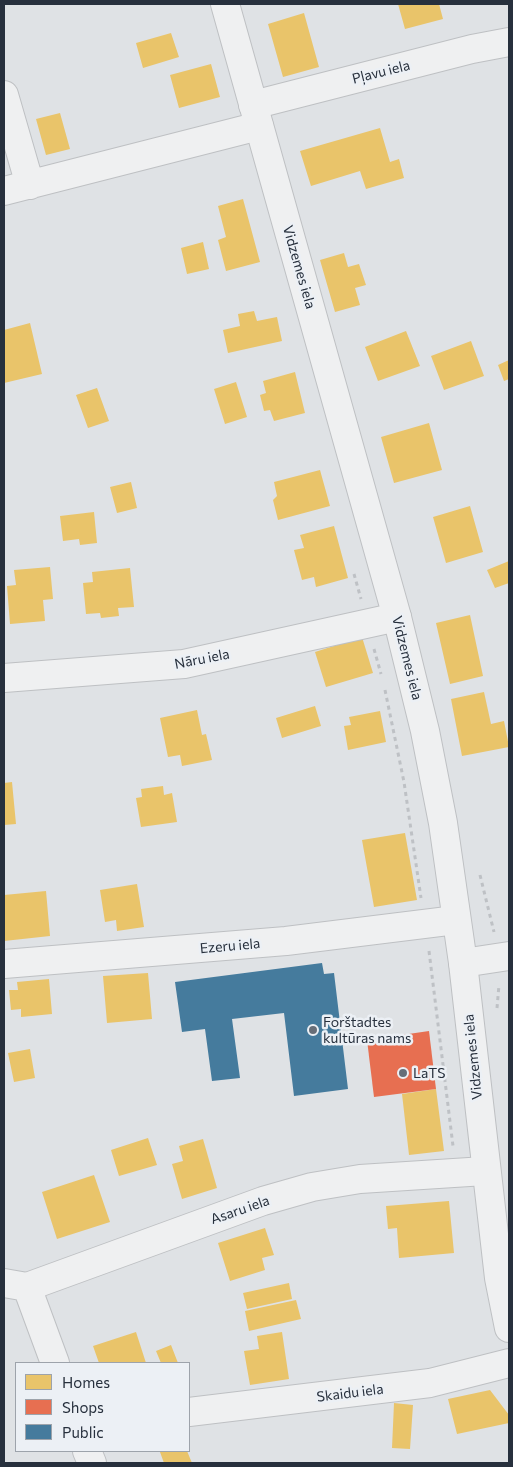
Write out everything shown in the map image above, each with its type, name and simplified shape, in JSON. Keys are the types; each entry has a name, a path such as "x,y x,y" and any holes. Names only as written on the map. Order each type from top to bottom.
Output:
{"street":[{"name":"Vidzemes iela","path":"225,4 397,617 425,731 442,823 463,963 499,1278 509,1328"},
{"name":"Pļavu iela","path":"4,192 30,186 472,49 509,42"},
{"path":"4,95 30,186"},
{"name":"Nāru iela","path":"4,678 184,664 397,617"},
{"name":"Ezeru iela","path":"4,964 286,941 456,920"},
{"path":"463,963 509,956"},
{"name":"Asaru iela","path":"15,1285 263,1201 312,1187 360,1179 486,1171"},
{"path":"15,1285 54,1362"},
{"name":"Skaidu iela","path":"190,1412 430,1383 509,1363"}],"path":[{"path":"352,566 382,678"},
{"path":"384,687 404,782 425,923 445,1087 458,1174"}],"building: Homes":[{"path":"398,4 439,4 443,19 405,29"},
{"path":"304,13 319,67 283,77 268,24"},
{"path":"171,33 179,57 143,68 136,43"},
{"path":"211,64 220,97 179,108 170,75"},
{"path":"60,113 70,149 46,155 36,119"},
{"path":"380,128 390,162 399,159 404,178 366,189 360,171 311,186 300,151"},
{"path":"243,199 260,262 226,271 218,240 226,237 218,206"},
{"path":"203,242 209,269 187,274 181,248"},
{"path":"344,253 348,267 359,264 366,285 355,288 360,305 335,312 320,260"},
{"path":"254,311 257,321 277,317 282,341 228,353 223,330 240,326 238,314"},
{"path":"30,323 42,374 4,383 4,330"},
{"path":"406,331 420,366 378,381 365,347"},
{"path":"471,341 484,376 444,390 431,356"},
{"path":"509,360 509,379 504,381 498,365"},
{"path":"295,372 305,413 274,421 270,410 264,411 260,395 266,393 263,381"},
{"path":"236,382 247,417 225,424 214,389"},
{"path":"97,388 109,421 88,428 76,395"},
{"path":"429,423 442,470 394,483 381,437"},
{"path":"320,470 330,506 278,520 273,500 277,496 274,482"},
{"path":"131,482 137,508 117,513 110,487"},
{"path":"470,506 483,552 446,563 433,517"},
{"path":"94,512 97,543 80,545 79,539 63,541 60,516"},
{"path":"334,526 348,578 316,587 314,577 302,580 294,550 304,548 300,535"},
{"path":"509,561 509,583 495,588 487,570"},
{"path":"50,567 53,599 43,600 45,621 10,624 7,586 16,585 14,570"},
{"path":"130,568 134,607 118,608 119,616 101,618 100,613 86,614 83,583 93,582 92,572"},
{"path":"470,615 483,676 450,684 436,623"},
{"path":"362,637 373,673 326,687 315,652"},
{"path":"484,692 491,724 504,721 509,747 462,756 451,699"},
{"path":"315,706 321,726 282,738 276,718"},
{"path":"197,710 202,735 206,734 212,760 182,766 180,755 168,757 160,718"},
{"path":"380,711 386,742 348,750 344,726 351,725 349,717"},
{"path":"12,782 16,824 4,825 4,783"},
{"path":"163,786 164,795 172,793 177,822 141,827 136,798 142,797 141,789"},
{"path":"405,833 417,900 374,907 362,840"},
{"path":"137,884 144,927 117,931 116,920 105,922 100,890"},
{"path":"46,891 50,936 4,941 4,895"},
{"path":"148,973 152,1019 107,1023 103,976"},
{"path":"49,979 52,1014 21,1017 21,1009 11,1010 9,990 18,990 17,982"},
{"path":"30,1049 35,1078 14,1082 8,1053"},
{"path":"436,1089 444,1151 409,1155 402,1094"},
{"path":"148,1138 157,1165 119,1176 111,1150"},
{"path":"203,1139 217,1188 182,1199 172,1164 183,1161 179,1146"},
{"path":"94,1175 110,1222 57,1239 42,1192"},
{"path":"449,1201 454,1253 399,1258 397,1228 388,1229 386,1206"},
{"path":"265,1228 274,1255 262,1258 265,1270 230,1281 218,1243"},
{"path":"289,1283 292,1299 247,1309 243,1293"},
{"path":"296,1300 301,1319 249,1331 245,1311"},
{"path":"136,1332 146,1362 99,1362 93,1346"},
{"path":"282,1332 289,1379 250,1385 244,1351 259,1349 257,1336"},
{"path":"171,1345 178,1362 161,1362 156,1351"},
{"path":"490,1390 509,1415 509,1423 457,1434 448,1399"},
{"path":"394,1403 413,1405 410,1449 392,1448"},
{"path":"160,1452 187,1452 192,1463 164,1463"}],"building: Shops":[{"name":"LaTS","path":"429,1031 436,1089 374,1097 367,1040"}],"building: Public":[{"name":"Forštadtes kultūras nams","path":"322,963 324,974 334,973 348,1089 294,1096 284,1013 232,1019 240,1078 212,1081 205,1029 182,1032 175,982"}],"place":[{"name":"Forštadtes kultūras nams","path":"313,1030"},
{"name":"LaTS","path":"403,1073"}]}
